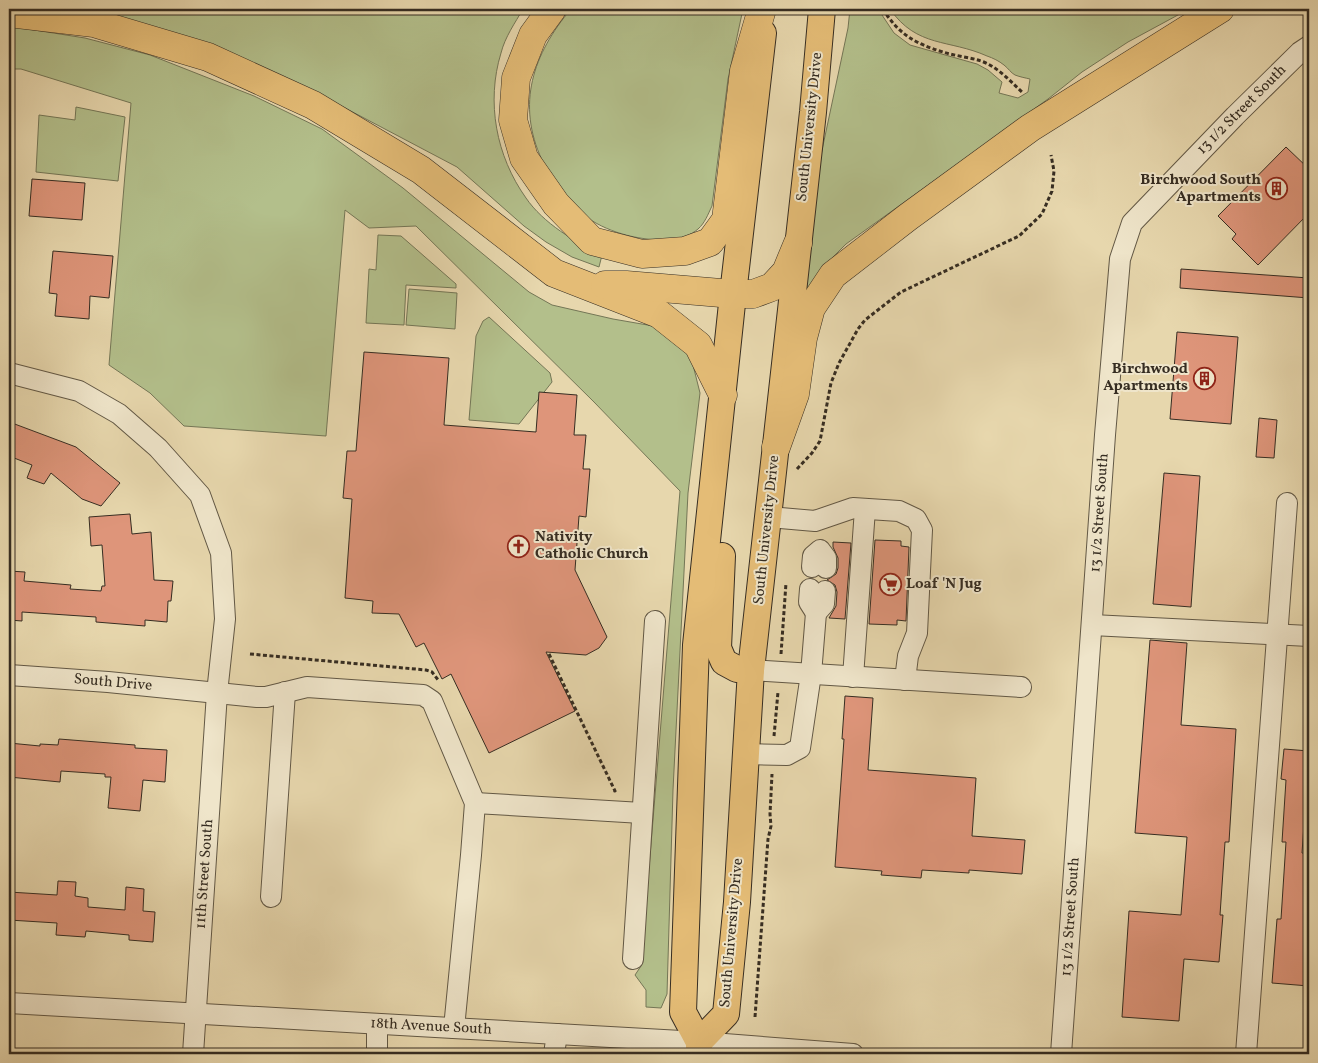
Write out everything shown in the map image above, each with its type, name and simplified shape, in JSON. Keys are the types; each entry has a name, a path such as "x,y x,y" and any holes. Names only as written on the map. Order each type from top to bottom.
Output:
{"highway":[{"path":"552,9 533,35 516,78 513,120 524,158 556,204 592,241 642,254 685,251 710,242 726,220 744,71 762,9"},
{"path":"776,447 795,394 803,338 811,308 833,275 908,217 1030,128 1220,9"},
{"path":"9,13 94,23 208,57 313,105 421,170 554,273 660,314 698,345 723,396"},
{"path":"589,286 626,285 754,294 772,287 786,272 798,243"}],"main road":[{"path":"699,1048 683,1012 696,645 733,294 766,9"},
{"name":"South University Drive","path":"699,1048 726,1014 737,902 751,670 822,9"},
{"path":"723,396 724,460 718,648 724,662 737,669 751,670"}],"street":[{"name":"13 1/2 Street South","path":"1061,1054 1105,435 1120,258 1132,223 1300,52 1309,46"},
{"name":"11th Street South","path":"9,373 79,391 119,414 158,448 200,495 221,553 225,619 217,693 193,1054"},
{"path":"1246,1054 1287,502"},
{"path":"768,517 815,520 853,508 899,512 916,519 922,530 917,633 908,656 905,680"},
{"path":"853,677 865,509"},
{"path":"819,562 823,518"},
{"path":"746,754 787,755 800,748 804,733 816,614 809,602 817,590"},
{"path":"633,959 655,621"},
{"path":"1092,625 1309,636"},
{"path":"751,670 1021,687"},
{"name":"South Drive","path":"9,675 266,697 307,687 424,695 432,701 475,803"},
{"path":"271,896 285,692"},
{"path":"454,1028 475,803 642,813"},
{"name":"18th Avenue South","path":"9,1003 556,1034 699,1048 853,1054"},
{"path":"376,1054 377,1024"},
{"path":"554,1054 556,1034"}],"path":[{"path":"883,9 892,24 912,40 943,52 981,61 1002,72 1023,93"},
{"path":"250,654 426,670 432,672 442,687"},
{"path":"549,654 615,790 605,790"}],"green space":[{"path":"85,9 523,9 505,41 494,90 494,109 501,147 507,165 516,182 533,207 560,231 602,255 599,267 572,257 546,242 524,226 457,167 309,89"},
{"path":"571,9 743,9 728,79 712,206 703,224 687,236 667,240 653,240 627,235 597,224 572,204 542,160 534,139 530,119 532,80 547,44"},
{"path":"850,9 878,9 894,33 910,45 977,64 988,70 1002,82 999,93 1018,98 1028,92 1030,79 1015,75 1002,64 989,57 923,37 900,22 890,9 1189,9 1128,42 1082,72 1048,99 846,244 829,261 805,293 818,169 848,28"},
{"path":"9,26 85,38 150,55 254,96 322,129 403,188 529,292 552,305 659,327 690,353 700,393 688,493 673,790 667,994 661,1008 646,1007 646,990 635,975 641,966 680,491 594,402 416,226 369,228 345,210 326,436 184,426 150,393 109,365 131,103 21,69 9,69"},
{"path":"76,107 125,117 118,181 36,172 39,115 75,120"},
{"path":"378,235 401,236 456,284 456,288 406,285 404,325 366,323 369,269 376,270"},
{"path":"409,289 457,293 455,329 406,325"},
{"path":"489,317 550,373 552,382 519,424 469,420 476,336 483,321"}],"building":[{"name":"Birchwood South Apartments","path":"1286,147 1309,169 1309,213 1258,265 1232,239 1236,234 1218,216"},
{"path":"32,179 85,183 82,220 29,216"},
{"path":"53,251 113,256 109,298 90,296 89,319 55,316 57,294 49,293"},
{"path":"1181,269 1309,278 1309,298 1180,288"},
{"name":"Birchwood Apartments","path":"1177,332 1238,337 1231,424 1170,419"},
{"name":"Nativity Catholic Church","path":"364,352 449,358 444,425 536,432 539,392 577,395 574,435 586,435 583,469 590,469 586,517 579,516 575,570 607,637 599,648 586,655 546,652 575,711 489,753 451,674 442,679 424,643 416,647 399,614 372,613 373,601 345,598 352,499 343,498 347,451 356,451"},
{"path":"1259,418 1277,420 1274,458 1256,457"},
{"path":"12,423 76,447 120,483 101,506 82,499 51,473 44,484 27,478 32,465 9,456 9,432"},
{"path":"1164,473 1200,476 1191,607 1153,604"},
{"path":"130,514 132,534 151,532 154,580 173,581 171,601 168,601 167,622 145,620 145,626 96,622 96,617 22,612 22,621 9,620 9,571 25,572 24,581 71,585 70,589 101,591 102,586 105,586 102,545 91,546 89,517"},
{"name":"Loaf 'N Jug","path":"875,540 901,541 901,546 909,547 906,621 897,620 897,625 869,624"},
{"path":"833,542 851,543 845,619 829,618 836,606 837,592 835,585 827,580 836,574 838,568 838,558"},
{"path":"1150,640 1187,643 1181,725 1236,729 1229,842 1225,842 1220,915 1223,915 1219,962 1184,959 1179,1021 1122,1017 1129,911 1181,915 1187,837 1135,833"},
{"path":"845,696 873,698 868,770 976,778 972,836 1025,840 1022,874 969,870 969,873 922,870 921,878 881,875 882,871 835,867 844,739 842,739"},
{"path":"59,739 135,745 135,748 167,750 165,782 143,780 140,811 108,808 111,777 105,777 105,774 61,771 60,782 9,777 9,743 40,746 40,744 58,745"},
{"path":"1284,749 1309,751 1309,781 1307,781 1302,853 1309,854 1309,986 1272,983 1277,919 1281,919 1286,842 1282,842 1286,780 1281,779"},
{"path":"58,881 76,882 75,896 88,898 88,907 125,910 126,887 144,889 143,911 155,912 153,942 129,940 129,935 86,931 85,937 56,935 57,923 9,920 9,892 57,895"}],"place":[{"name":"Birchwood South Apartments","path":"1277,189"},
{"name":"Birchwood Apartments","path":"1204,378"},
{"name":"Nativity Catholic Church","path":"519,546"},
{"name":"Loaf 'N Jug","path":"890,584"}]}
